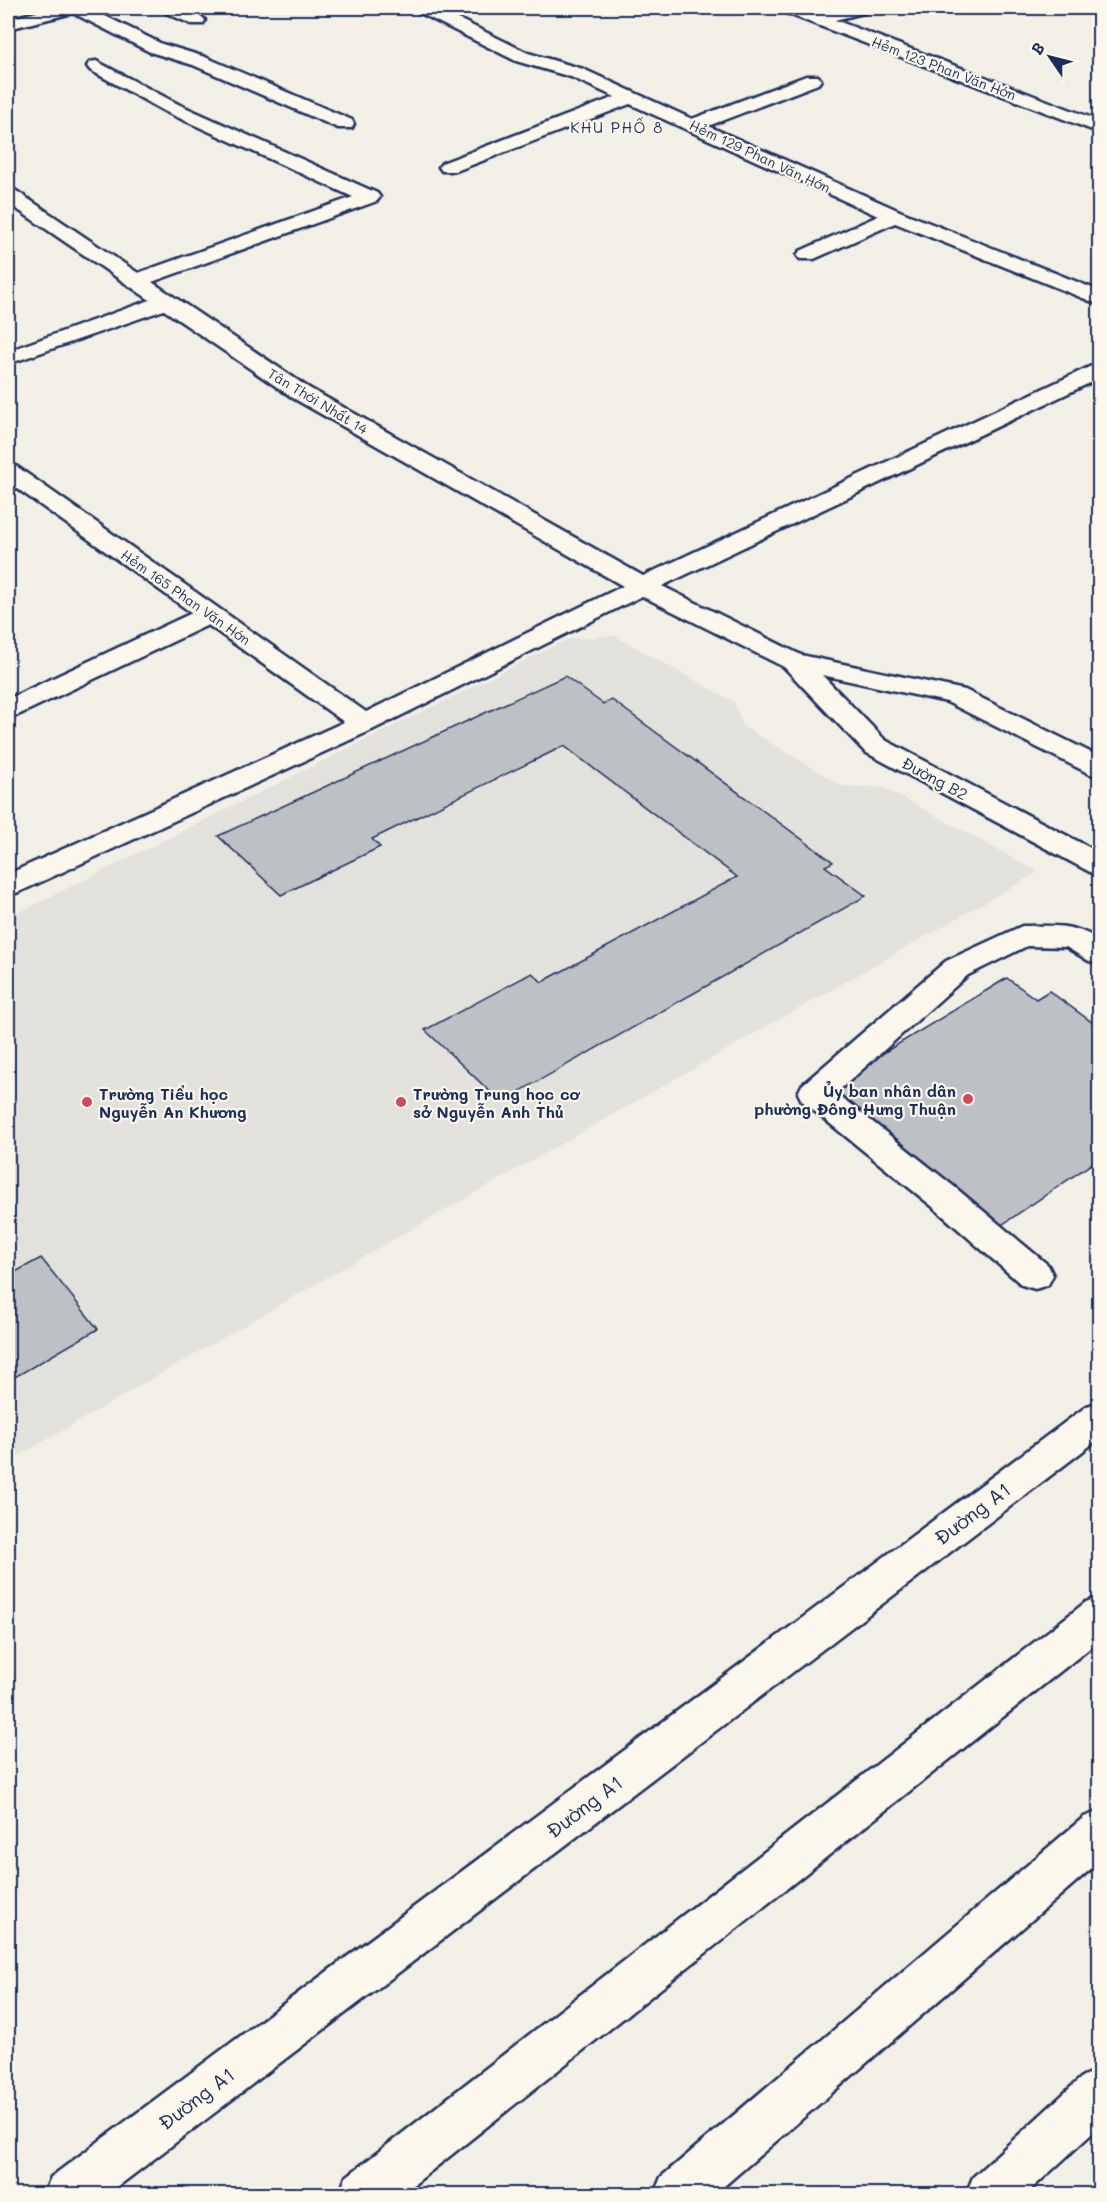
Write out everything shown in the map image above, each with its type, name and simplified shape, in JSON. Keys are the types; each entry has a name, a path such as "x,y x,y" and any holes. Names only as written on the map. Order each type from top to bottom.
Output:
{"street":[{"path":"8,24 71,8"},
{"path":"77,8 156,48 199,61 345,124"},
{"path":"170,8 197,20"},
{"name":"Hẻm 129 Phan Văn Hớn","path":"424,8 522,57 577,73 632,96 765,159 895,216 1100,299"},
{"name":"Hẻm 123 Phan Văn Hớn","path":"789,8 1100,128"},
{"path":"819,19 861,8"},
{"path":"136,54 156,48"},
{"path":"116,60 96,66 172,108 370,197 136,281"},
{"path":"693,125 812,80"},
{"path":"449,167 632,96"},
{"name":"Tân Thới Nhất 14","path":"8,194 301,393 642,586"},
{"path":"807,255 895,216"},
{"path":"8,358 165,302"},
{"path":"8,885 364,723 642,586 1100,369"},
{"name":"Hẻm 165 Phan Văn Hớn","path":"8,471 364,723"},
{"name":"Đường B2","path":"642,586 793,661 955,696 1100,768"},
{"path":"8,709 210,614"},
{"name":"Đường B2","path":"793,661 875,746 1100,865"},
{"path":"1035,1275 945,1198 814,1093 957,968 1022,936 1072,937 1100,954"},
{"name":"Đường A1","path":"68,2194 1100,1417"},
{"path":"363,2194 1100,1615"},
{"path":"678,2194 1100,1832"},
{"path":"990,2194 1100,2093"}],"shaded area":[{"name":"Trường Trung học cơ sở Nguyễn Anh Thủ","path":"615,636 734,702 743,726 842,786 885,788 1038,872 8,1462 8,918 568,639"}],"building":[{"path":"565,676 603,704 612,700 833,862 825,866 866,896 501,1102 425,1030 532,973 542,982 737,877 564,746 372,839 380,847 281,895 218,836"},
{"name":"Ủy ban nhân dân phường Đông Hưng Thuận","path":"1007,978 1036,999 1049,991 1100,1028 1100,1158 981,1239 824,1089"},
{"path":"41,1258 98,1329 8,1381 8,1276"}],"place":[{"name":"Ủy ban nhân dân phường Đông Hưng Thuận","path":"968,1099"},
{"name":"Trường Tiểu học Nguyễn An Khương","path":"87,1102"},
{"name":"Trường Trung học cơ sở Nguyễn Anh Thủ","path":"401,1102"}],"district":[{"name":"KHU PHỐ 8","path":"617,127"}]}
